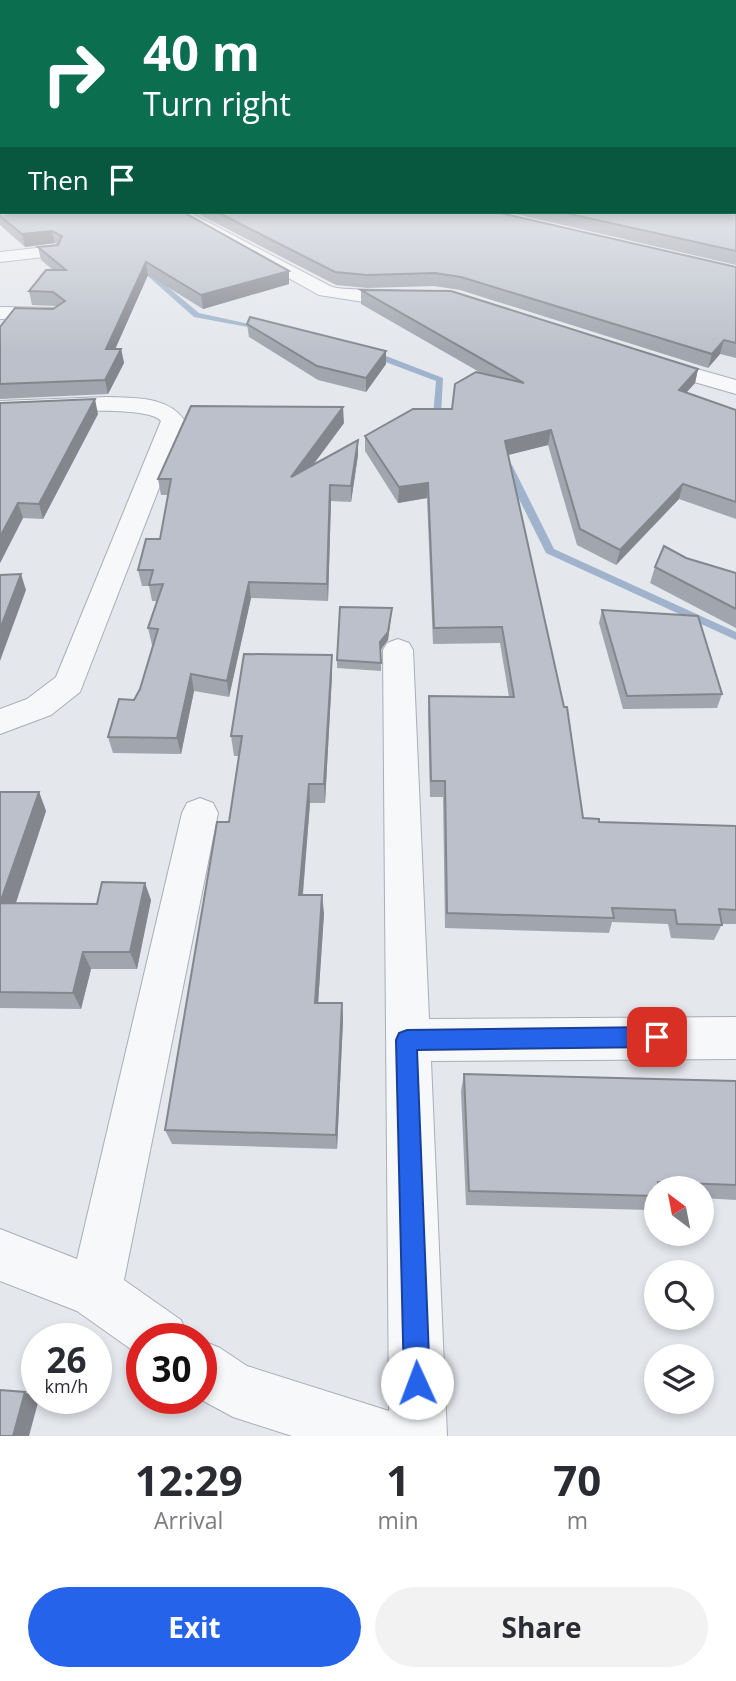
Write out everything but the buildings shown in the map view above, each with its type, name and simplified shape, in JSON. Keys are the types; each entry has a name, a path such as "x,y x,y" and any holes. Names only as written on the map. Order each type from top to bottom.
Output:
{"street":[{"path":"188,218 314,288 336,296 356,299 420,294"},
{"path":"0,257 55,251"},
{"path":"0,313 56,314"},
{"path":"638,358 736,387"},
{"path":"0,408 132,406 161,409 169,414 173,421 69,684 39,707 0,722"},
{"path":"398,650 418,1436"},
{"path":"95,1292 200,813"},
{"path":"407,1040 736,1038"},
{"path":"0,1255 95,1292 139,1323"},
{"path":"217,1378 233,1389 380,1436"}],"waterway":[{"path":"143,269 197,315 264,328"},
{"path":"370,353 440,380 437,416 444,420"},
{"path":"507,465 550,551 736,636"}],"route":[{"path":"417,1383 407,1040 657,1037"}]}
